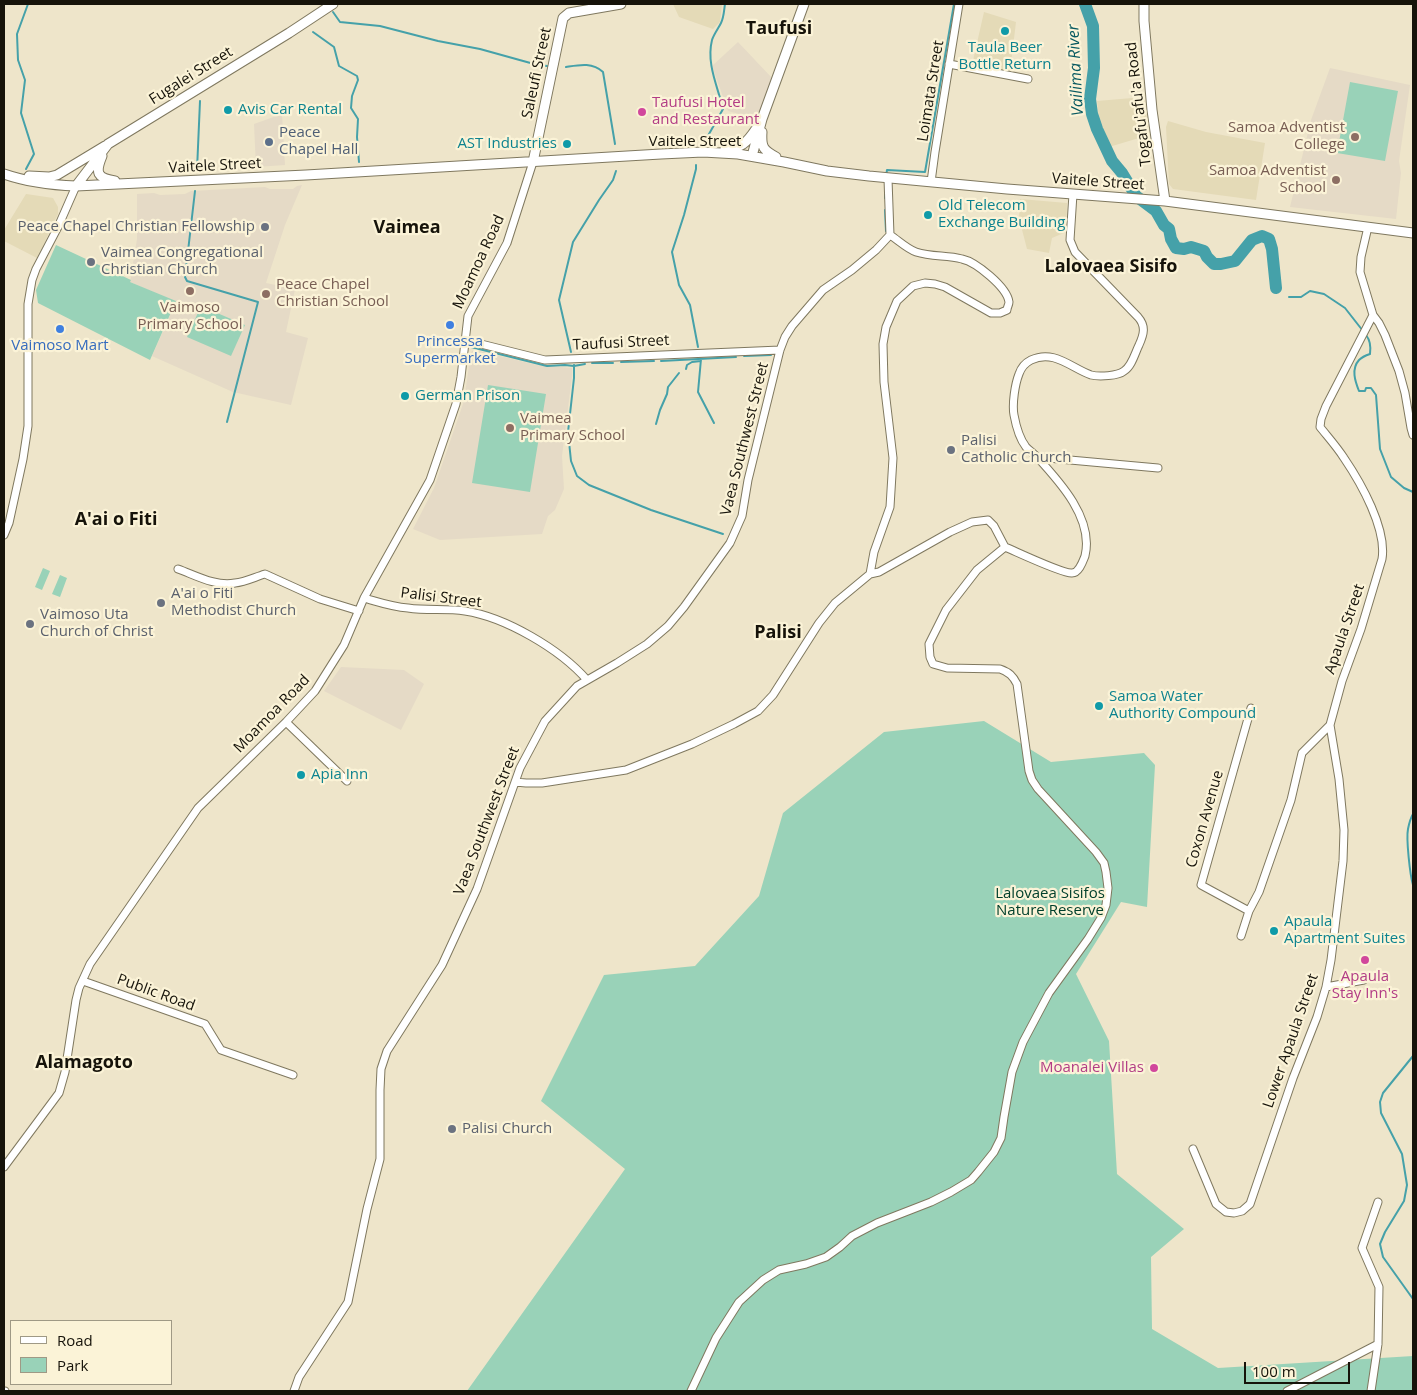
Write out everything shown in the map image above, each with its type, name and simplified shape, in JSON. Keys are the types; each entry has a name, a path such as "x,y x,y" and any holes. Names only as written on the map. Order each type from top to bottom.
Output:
{"main road":[{"name":"Fugalei Street","path":"76,186 108,144 333,4"},
{"name":"Saleufi Street","path":"533,162 564,18 569,13 621,4"},
{"path":"752,156 762,120 804,4"},
{"path":"1138,4 1144,21"},
{"name":"Togafu'afu'a Road","path":"1144,4 1152,110 1162,200"},
{"path":"1144,21 1152,4"},
{"path":"685,153 738,147 749,139 762,120"},
{"path":"762,120 761,143 764,149 767,153 784,162"},
{"path":"4,174 35,177 57,175 108,144"},
{"path":"108,144 98,165 99,176 103,179 137,184"},
{"name":"Vaitele Street","path":"4,174 25,181 57,186 76,186 685,153 731,153 827,172 888,179 1162,200 1413,233"}],"street":[{"name":"Loimata Street","path":"931,182 959,4"},
{"path":"949,64 1028,79"},
{"name":"Moamoa Road","path":"4,1167 59,1093 65,1072 76,1000 90,964 198,808 315,691 344,645 364,598 430,480 456,404 468,316 507,243 533,162"},
{"path":"870,574 874,552 890,506 893,458 884,382 883,344 886,327 897,301 913,286 925,283 945,287 991,313 1000,313 1007,310 1008,302 1003,290 978,267 963,259 932,256 913,251 890,235 888,179"},
{"path":"4,535 9,522 23,459 28,426 28,304 32,280 58,228 76,186"},
{"path":"515,782 542,782 626,770 692,744 758,711 773,695 810,636 835,603 870,574 879,572 950,532 972,522 988,520 994,526 1005,547 1057,569 1072,573 1077,571 1085,555 1087,541 1085,530 1077,509 1066,490 1026,446 1018,431 1014,413 1017,380 1021,369 1028,361 1038,357 1050,356 1092,375 1109,376 1124,372 1132,363 1144,329 1143,322 1075,252 1070,240 1073,194"},
{"path":"1368,227 1361,257 1360,272 1373,316 1382,329 1399,371 1413,435"},
{"name":"Vaea Southwest Street","path":"294,1391 299,1377 348,1302 367,1210 380,1159 380,1090 381,1069 384,1060 442,965 476,889 524,760 545,721 577,686 639,649 668,626 730,543 742,516 748,480 780,350 785,337 823,290 852,270 876,250 890,235"},
{"name":"Apaula Street","path":"1241,936 1249,912 1260,892 1291,800 1302,753 1330,725 1342,681 1362,628 1379,572 1383,550 1378,524 1359,483 1344,457 1320,427 1320,419 1326,406 1373,316"},
{"name":"Taufusi Street","path":"465,340 545,360 780,350"},
{"path":"1037,457 1158,468"},
{"path":"691,1391 716,1338 738,1302 762,1280 780,1270 826,1257 852,1236 877,1223 951,1192 971,1180 987,1162 1001,1138 1012,1072 1030,1027 1049,992 1093,932 1106,905 1108,888 1104,863 1088,842 1038,789 1028,771 1017,684 1014,678 1008,672 1000,669 947,668 933,664 930,657 929,644 946,610 976,570 1005,547"},
{"path":"178,569 217,583 226,584 265,574 320,599 359,611"},
{"name":"Palisi Street","path":"364,598 408,608 466,611 491,618 532,637 576,667 587,680"},
{"name":"Coxon Avenue","path":"1249,912 1201,885 1251,708"},
{"path":"286,722 347,782"},
{"name":"Lower Apaula Street","path":"1193,1149 1216,1204 1226,1212 1234,1213 1242,1211 1250,1204 1267,1150 1326,987 1331,960 1344,837 1339,779 1330,725"},
{"path":"1326,987 1364,980"},
{"name":"Public Road","path":"83,981 205,1024 221,1050 293,1075"},
{"path":"1371,1391 1378,1344 1379,1287 1362,1248 1378,1202"},
{"path":"1287,1391 1378,1344"}],"shaded area":[{"path":"673,4 722,4 720,22 713,29 679,17"},
{"path":"984,12 1016,22 1010,72 972,65"},
{"path":"738,42 772,78 758,119 728,111 712,66"},
{"name":"Samoa Adventist College","path":"1330,68 1410,85 1399,161 1401,173 1396,219 1290,207 1311,120"},
{"path":"1144,97 1149,135 1109,147 1100,129 1097,101"},
{"name":"Peace Chapel Hall","path":"282,114 285,165 256,167 254,124"},
{"path":"1168,121 1206,132 1265,143 1256,200 1173,189 1169,184 1166,127"},
{"path":"302,185 285,225 266,283 295,289 286,332 308,338 291,405 233,392 152,356 176,302 130,282 137,239 137,194 185,194 191,191 265,187 270,189 293,189"},
{"path":"26,194 53,198 58,207 58,214 37,258 4,241 4,230"},
{"path":"1020,199 1067,203 1066,232 1052,238 1049,253 1027,249 1019,218"},
{"name":"Vaimea Primary School","path":"475,350 537,365 572,368 562,456 564,489 555,510 548,516 542,534 440,540 413,529 434,488 464,401 470,358 472,351"},
{"path":"341,667 404,670 424,684 401,730 324,691"}],"green space":[{"path":"1350,82 1398,91 1385,161 1337,153"},
{"name":"Vaimea Congregational Christian Church","path":"56,245 131,280 130,282 176,301 150,360 38,303 36,290"},
{"path":"201,306 245,325 231,356 187,337"},
{"path":"488,385 546,394 530,492 472,483"},
{"path":"43,568 50,571 42,590 35,587"},
{"path":"60,575 67,578 60,597 52,594"},
{"name":"Lalovaea Sisifos Nature Reserve","path":"984,721 1051,762 1144,753 1155,765 1147,907 1121,902 1076,974 1109,1041 1117,1174 1184,1229 1151,1257 1152,1329 1218,1368 1413,1356 1413,1391 467,1391 625,1169 541,1101 604,975 695,966 759,896 783,813 884,732"}],"waterway":[{"path":"26,169 34,154 21,113 25,80 18,60 17,34 28,4"},
{"path":"704,143 723,109 710,58 712,40 722,21 725,4"},
{"path":"886,176 887,170 925,172 954,4"},
{"name":"Vailima River","path":"1085,4 1093,26 1094,68 1090,99 1092,114 1112,161 1136,196 1156,211 1164,225 1169,229 1171,239 1176,248 1184,249 1191,247 1204,251 1214,264 1221,264 1235,261 1252,240 1262,236 1269,239 1272,249 1276,288"},
{"path":"333,12 340,22 380,26 547,66"},
{"path":"313,32 334,47 339,66 357,76 358,80 352,96 351,108 358,119 359,162"},
{"path":"566,67 590,65 603,72 615,144"},
{"path":"197,170 200,101"},
{"path":"696,165 684,215 672,252 679,285 690,305 698,347"},
{"path":"571,352 559,300 573,242 613,180 616,171"},
{"path":"195,191 185,277 187,281 258,302 227,422"},
{"path":"885,191 885,198"},
{"path":"885,210 886,231"},
{"name":"Vailima River","path":"1289,297 1301,297 1310,291 1324,294 1345,308 1363,331"},
{"name":"Vailima River","path":"1366,335 1370,344 1370,354 1360,359 1355,367 1356,383 1359,391 1371,388 1376,395 1380,449 1391,477 1404,488 1413,492"},
{"path":"471,347 547,366 585,364"},
{"path":"744,356 771,355"},
{"path":"661,361 736,357"},
{"path":"701,359 698,392 714,423"},
{"path":"621,362 654,361"},
{"path":"686,369 687,365 692,362 701,361"},
{"path":"592,363 613,363"},
{"path":"574,365 568,432 571,461 577,476 589,485 651,510 723,534"},
{"path":"656,424 668,387 679,373"},
{"name":"Vailima River","path":"1413,814 1408,827 1413,885"},
{"name":"Vailima River","path":"1413,1056 1383,1093 1380,1102 1381,1113 1402,1154 1407,1185 1404,1201 1380,1244 1383,1257 1413,1299"}],"place":[{"name":"Taula Beer Bottle Return","path":"1005,31"},
{"name":"Avis Car Rental","path":"228,110"},
{"name":"Taufusi Hotel and Restaurant","path":"642,112"},
{"name":"Samoa Adventist College","path":"1355,137"},
{"name":"Peace Chapel Hall","path":"269,142"},
{"name":"AST Industries","path":"567,144"},
{"name":"Samoa Adventist School","path":"1336,180"},
{"name":"Old Telecom Exchange Building","path":"928,215"},
{"name":"Peace Chapel Christian Fellowship","path":"265,227"},
{"name":"Vaimea Congregational Christian Church","path":"91,262"},
{"name":"Vaimoso Primary School","path":"190,291"},
{"name":"Peace Chapel Christian School","path":"266,294"},
{"name":"Princessa Supermarket","path":"450,325"},
{"name":"Vaimoso Mart","path":"60,329"},
{"name":"German Prison","path":"405,396"},
{"name":"Vaimea Primary School","path":"510,428"},
{"name":"Palisi Catholic Church","path":"951,450"},
{"name":"A'ai o Fiti Methodist Church","path":"161,603"},
{"name":"Vaimoso Uta Church of Christ","path":"30,624"},
{"name":"Samoa Water Authority Compound","path":"1099,706"},
{"name":"Apia Inn","path":"301,775"},
{"name":"Apaula Apartment Suites","path":"1274,931"},
{"name":"Apaula Stay Inn's","path":"1365,960"},
{"name":"Moanalei Villas","path":"1154,1068"},
{"name":"Palisi Church","path":"452,1129"}],"district":[{"name":"Taufusi","path":"779,29"},
{"name":"Vaimea","path":"407,228"},
{"name":"Lalovaea Sisifo","path":"1111,267"},
{"name":"A'ai o Fiti","path":"116,520"},
{"name":"Palisi","path":"778,633"},
{"name":"Alamagoto","path":"84,1063"}]}
